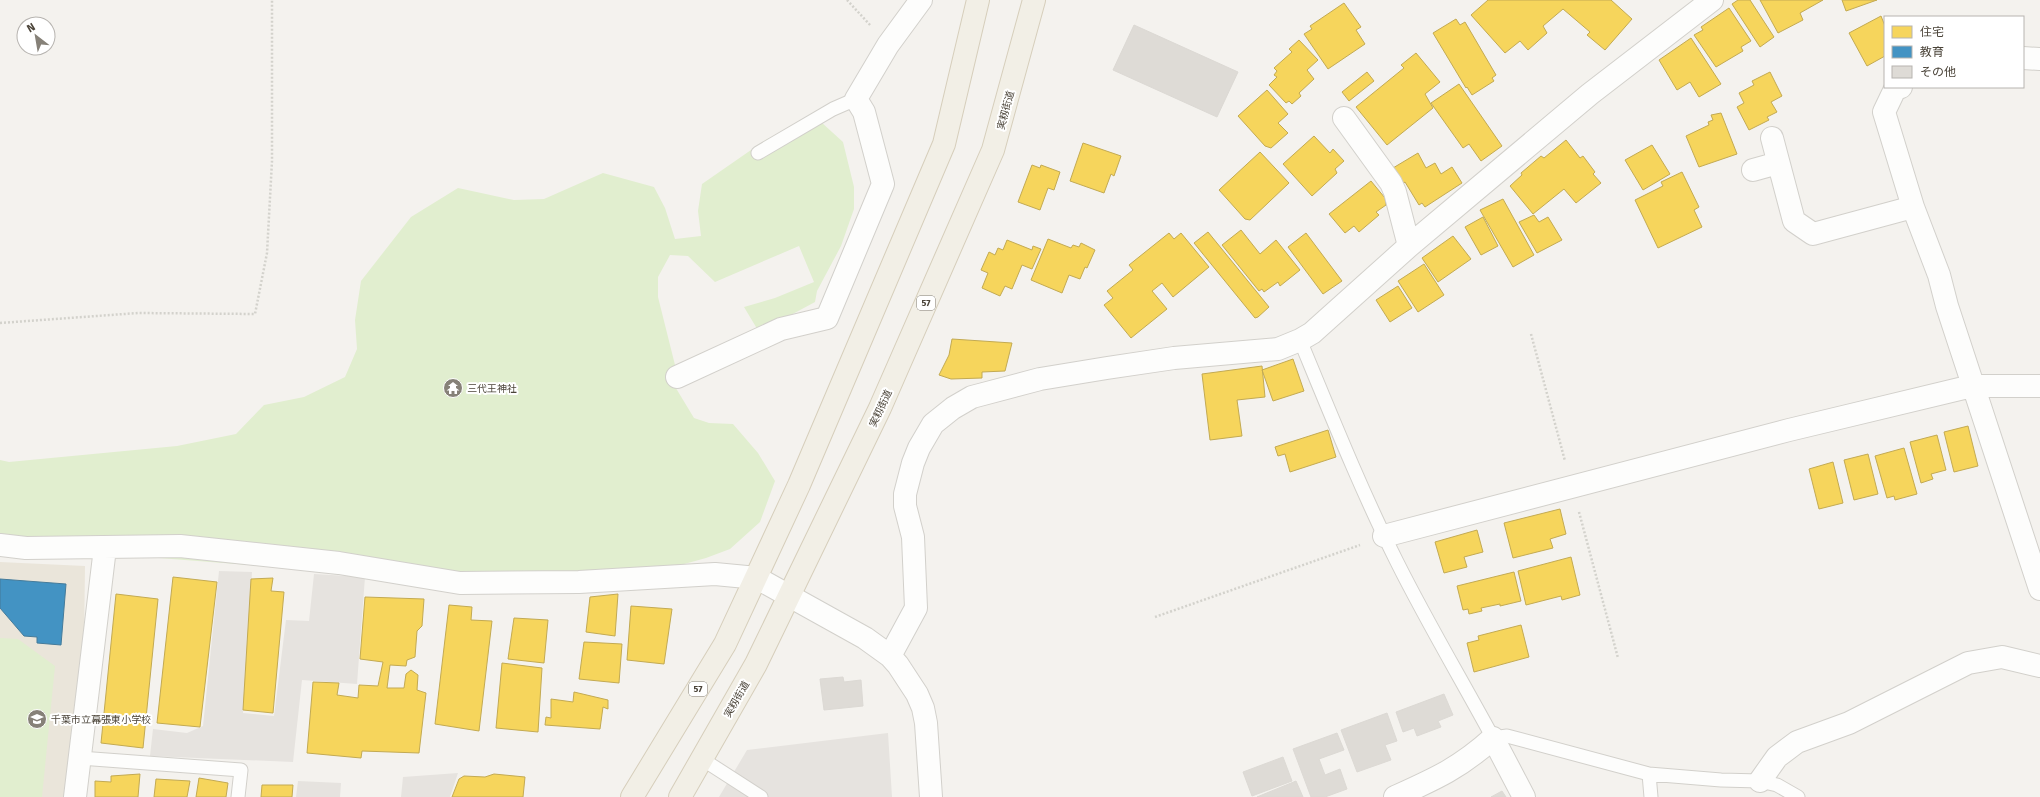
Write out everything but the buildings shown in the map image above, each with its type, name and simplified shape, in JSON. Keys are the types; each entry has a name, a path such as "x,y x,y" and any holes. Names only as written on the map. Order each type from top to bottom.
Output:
{"main road":[{"name":"57","path":"632,797 725,644 799,486 944,144 978,0"},
{"name":"実籾街道","path":"680,797 756,664 880,408 993,150 1034,0"}],"street":[{"path":"677,377 781,329 827,318 883,184 864,112 856,99 888,45 921,0"},
{"path":"890,656 916,608 913,537 907,518 905,494 919,448 933,424 942,415 972,397 1040,379 1174,358 1278,349 1300,340 1312,333 1409,246 1590,94 1712,0"},
{"path":"2024,58 2040,59"},
{"path":"1898,88 1895,89 1884,112 1913,207 1939,275 1943,296 2040,589"},
{"path":"1344,118 1380,166 1393,188 1409,246"},
{"path":"1772,138 1794,221 1813,234 1913,207"},
{"path":"1753,170 1778,163"},
{"path":"1384,536 1789,430 1972,386 2040,386"},
{"path":"0,545 26,548 180,546 339,563 460,583 579,582 715,574 757,578 866,638 890,656 906,675 923,708 926,723 931,797"},
{"path":"75,797 105,548"},
{"path":"1760,782 1777,757 1797,742 1849,722 1968,663 2002,657 2040,666"},
{"path":"1395,797 1445,775 1463,763 1493,738 1524,797"}],"lane":[{"path":"758,153 833,109 856,99"},
{"path":"1300,340 1345,450 1384,536 1430,626 1493,738 1507,736 1649,774 1760,782 1777,785 1798,797"},
{"path":"80,758 241,770 238,797"},
{"path":"702,759 761,797"},
{"path":"1649,774 1651,797"}],"path":[{"path":"0,323 138,313 255,314 267,252 272,169 272,0"},
{"path":"848,0 888,45"},
{"path":"1531,334 1618,658"},
{"path":"1155,617 1384,536"}],"shaded area":[{"name":"千葉市立幕張東小学校","path":"0,562 85,566 84,641 66,797 0,797"},
{"path":"219,571 252,572 243,713 274,716 286,620 309,621 314,574 365,577 357,684 302,680 293,762 150,756 153,729 187,733 203,726"},
{"path":"888,733 892,797 719,797 747,750"},
{"path":"458,773 450,797 401,797 403,777"},
{"path":"298,781 341,783 340,797 296,797"}],"green space":[{"path":"821,122 843,142 854,187 854,209 841,246 817,291 815,302 759,332 744,307 775,298 814,282 799,246 715,282 688,256 670,255 658,277 658,297 675,365 671,380 694,418 709,423 733,424 758,453 775,481 760,522 730,549 706,558 597,588 455,581 107,554 0,543 0,460 9,462 177,446 236,434 264,405 304,397 345,377 357,349 355,320 361,281 411,217 458,188 514,200 544,199 603,173 654,187 665,208 675,239 701,236 698,211 702,184 767,139"},
{"path":"0,638 18,639 55,666 42,797 0,797"}],"place":[{"name":"三代王神社","path":"453,388"},
{"name":"千葉市立幕張東小学校","path":"37,719"}]}
